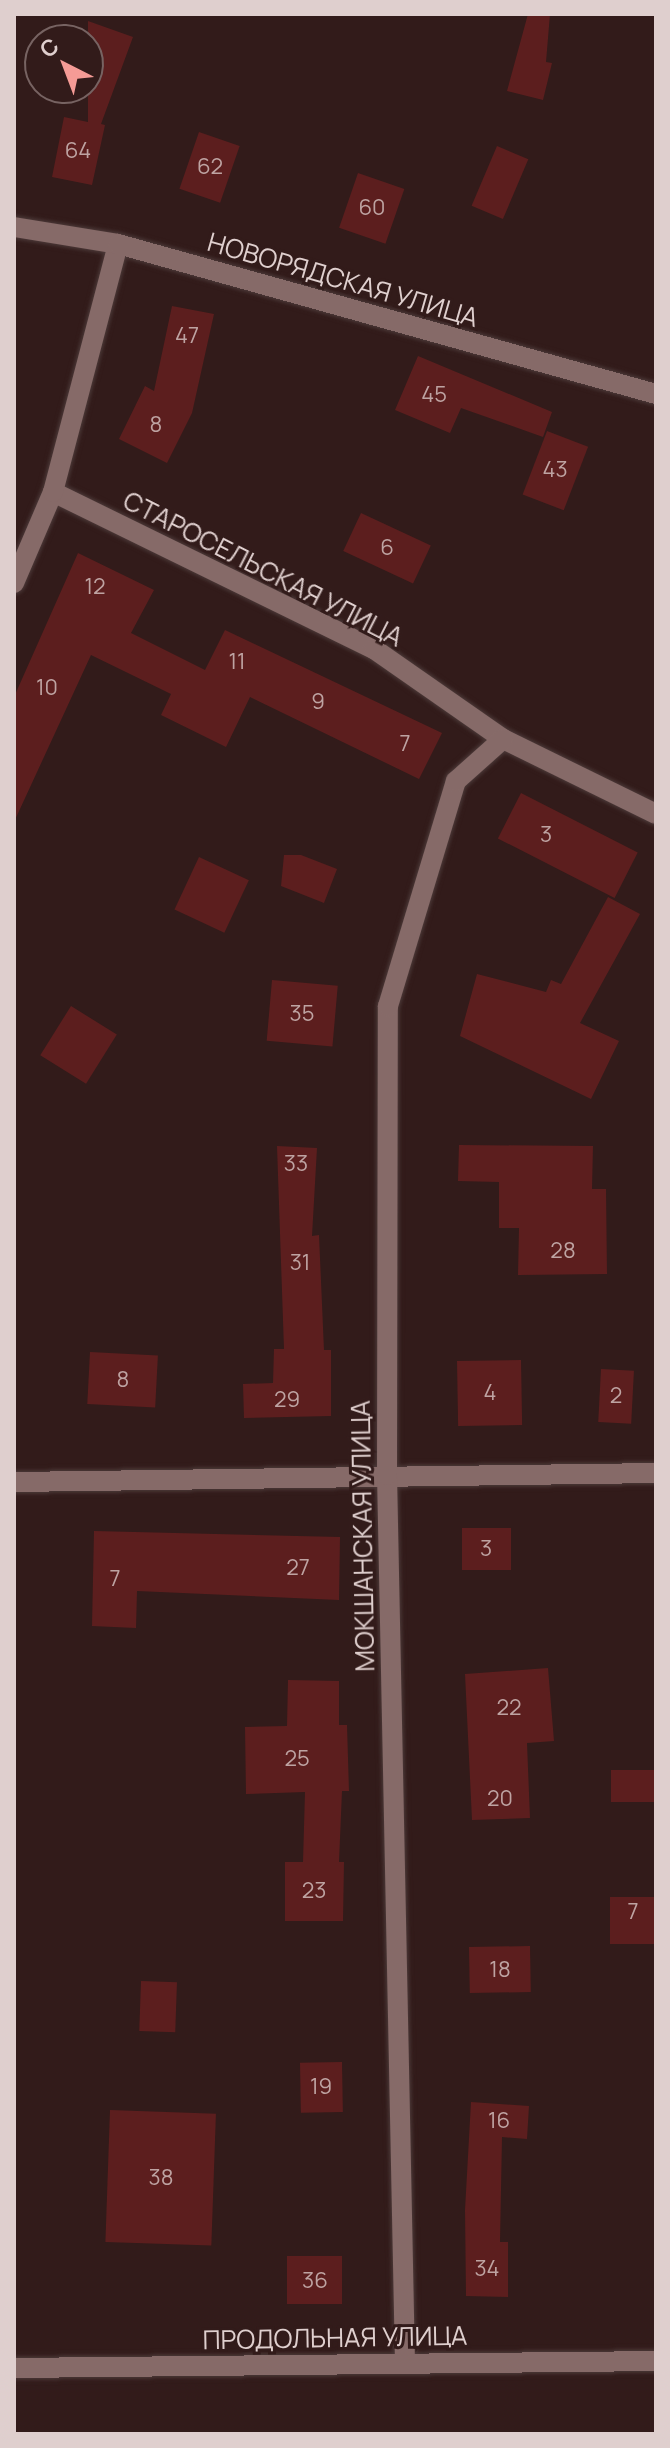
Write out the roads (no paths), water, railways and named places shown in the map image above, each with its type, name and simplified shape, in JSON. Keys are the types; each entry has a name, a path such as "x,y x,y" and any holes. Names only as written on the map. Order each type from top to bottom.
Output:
{"street":[{"name":"НОВОРЯДСКАЯ УЛИЦА","path":"14,227 118,244 656,394"},
{"path":"14,583 53,492 118,244"},
{"name":"СТАРОСЕЛЬСКАЯ УЛИЦА","path":"53,492 374,649 503,739 656,814"},
{"name":"МОКШАНСКАЯ УЛИЦА","path":"405,2363 387,1475 388,1006 456,781 503,739"},
{"path":"14,1482 656,1473"},
{"name":"ПРОДОЛЬНАЯ УЛИЦА","path":"14,2368 656,2361"}]}
